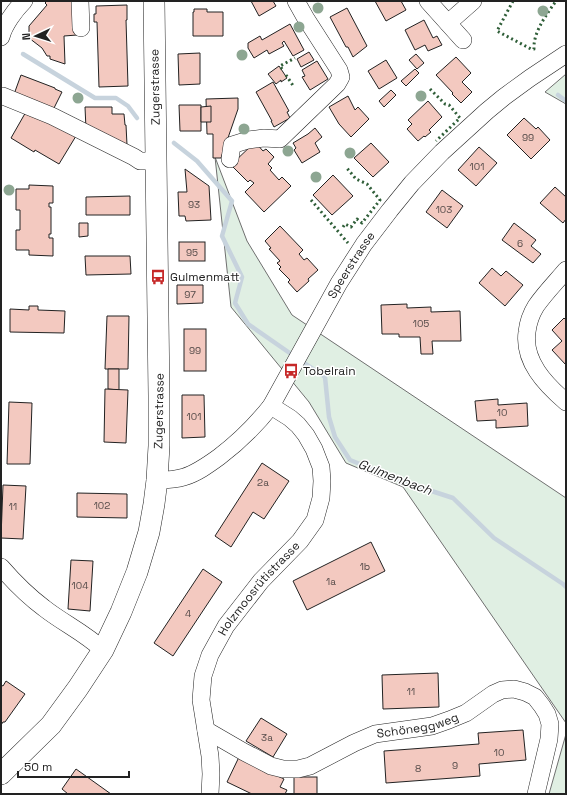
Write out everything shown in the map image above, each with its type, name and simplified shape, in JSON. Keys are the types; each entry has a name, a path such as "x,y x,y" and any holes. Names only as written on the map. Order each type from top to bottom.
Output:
{"main road":[{"name":"Zugerstrasse","path":"1,774 51,725 103,650 138,572 154,504 159,446 160,395 154,1"}],"street":[{"path":"2,33 18,7 24,1"},
{"path":"80,1 81,28"},
{"path":"230,159 232,146 248,140 264,138 280,139 337,84 341,77 339,70 296,1"},
{"path":"428,1 463,40"},
{"path":"448,23 472,1"},
{"name":"Speerstrasse","path":"157,480 176,479 204,469 245,435 258,422 271,406 339,283 364,244 412,183 442,152 487,111 525,82 566,54"},
{"path":"1,96 52,116 140,161 156,161"},
{"path":"566,270 536,306 528,322 526,337 527,351 533,365 541,377 566,402"},
{"name":"Holzmoosrütistrasse","path":"210,794 211,774 201,700 203,676 210,655 226,626 261,581 300,541 315,520 321,498 321,467 314,449 306,435 290,418 271,406"},
{"path":"1,567 20,588 43,608 92,640 103,650"},
{"name":"Schöneggweg","path":"206,730 271,766 283,769 298,769 310,766 354,743 375,734 432,726 449,720 466,713 493,694 502,690 514,689 535,697 547,714 550,724 549,739 536,794"}],"green space":[{"path":"566,74 566,104 545,92"},
{"path":"215,157 247,241 292,315 566,498 566,723 403,487 346,463 309,402 231,307"},
{"path":"566,734 566,794 549,794"}],"building":[{"path":"47,1 77,1 77,35 64,36 65,64 50,59 50,56 47,56 42,48 29,38 29,26 47,5 45,3"},
{"path":"251,1 273,1 276,6 259,16"},
{"path":"375,1 401,1 406,10 386,21"},
{"path":"127,5 128,86 99,87 97,22 94,22 96,6"},
{"path":"347,8 367,46 353,57 330,17"},
{"path":"194,9 207,9 207,12 223,12 223,36 193,36"},
{"path":"424,20 433,38 437,36 442,45 428,51 425,45 415,50 405,30"},
{"path":"290,24 304,50 293,56 284,41 282,43 284,46 269,54 267,50 254,58 248,48 248,43 260,36 262,40"},
{"path":"309,52 314,60 301,67 297,59"},
{"path":"200,53 200,84 179,85 178,54"},
{"path":"416,54 424,63 417,69 409,60"},
{"path":"456,57 471,73 462,82 472,92 461,103 436,75"},
{"path":"386,60 397,78 379,89 368,71"},
{"path":"317,61 328,79 310,90 302,77 305,76 302,70"},
{"path":"279,66 287,78 276,84 268,74"},
{"path":"415,69 419,73 406,86 401,81"},
{"path":"21,75 62,92 53,110 13,97"},
{"path":"273,82 289,111 287,112 290,118 274,127 256,92"},
{"path":"391,90 396,95 384,107 379,101"},
{"path":"348,96 355,110 358,107 369,119 351,137 339,124 329,107"},
{"path":"238,98 238,109 221,158 213,158 213,134 207,134 206,99"},
{"path":"428,101 442,117 429,130 431,132 418,141 407,129 412,124 408,120"},
{"path":"179,105 201,105 201,131 180,131"},
{"path":"211,106 211,122 201,122 201,107"},
{"path":"85,107 112,107 112,114 124,114 127,145 86,129"},
{"path":"27,110 76,136 59,164 35,150 34,152 11,138"},
{"path":"524,118 536,129 538,127 550,140 531,159 507,135"},
{"path":"315,128 322,137 315,143 320,152 302,163 294,150 296,148 293,143"},
{"path":"255,142 263,151 266,149 274,157 268,164 272,168 270,170 279,180 282,177 291,186 264,212 245,192 254,183 250,180 248,182 231,165"},
{"path":"371,143 389,162 373,177 354,158"},
{"path":"479,147 497,163 476,186 458,170"},
{"path":"185,169 209,186 211,220 186,221 185,216 179,216 178,192 187,192"},
{"path":"333,175 353,196 332,215 313,195"},
{"path":"29,185 53,186 53,203 49,203 49,207 51,207 51,234 49,234 49,238 53,238 53,256 29,255 29,250 16,250 16,230 20,230 20,210 16,210 16,189 29,189"},
{"path":"555,187 566,197 566,219 563,223 540,203"},
{"path":"442,190 463,206 447,228 426,212"},
{"path":"130,196 130,215 86,215 86,197"},
{"path":"79,223 88,223 88,236 79,237"},
{"path":"514,223 536,240 531,246 541,254 533,263 502,240"},
{"path":"280,226 303,250 299,254 304,260 307,258 318,270 297,292 288,282 290,280 279,269 281,267 277,263 280,261 269,249 271,248 265,241"},
{"path":"179,242 205,242 205,261 179,261"},
{"path":"85,256 130,256 131,274 86,275"},
{"path":"492,268 501,276 506,271 523,285 505,306 479,283"},
{"path":"177,285 203,285 203,303 177,304"},
{"path":"407,304 407,308 431,307 431,312 460,311 461,341 432,341 433,354 421,354 420,337 399,337 399,334 382,334 381,305"},
{"path":"29,306 38,306 38,310 65,311 64,333 10,332 10,309 29,310"},
{"path":"107,316 129,316 128,369 105,369"},
{"path":"564,318 566,320 566,365 552,350 562,341 552,330"},
{"path":"184,329 206,329 206,371 184,371"},
{"path":"108,369 119,369 119,390 108,389"},
{"path":"105,389 128,390 126,443 104,442"},
{"path":"182,395 204,395 205,437 182,438"},
{"path":"498,399 498,405 527,403 528,426 496,428 496,420 477,421 475,401"},
{"path":"9,402 32,403 30,464 7,464"},
{"path":"262,463 289,481 264,519 253,512 231,547 215,536"},
{"path":"3,485 26,486 23,539 1,538"},
{"path":"77,493 127,494 127,518 77,517"},
{"path":"371,542 385,571 307,610 293,581"},
{"path":"71,560 93,561 90,611 68,609"},
{"path":"203,569 222,582 173,656 154,643"},
{"path":"438,673 439,707 383,709 382,675"},
{"path":"6,681 25,694 5,722 1,725 1,685 3,686"},
{"path":"261,718 287,734 273,757 246,741"},
{"path":"523,730 526,760 479,764 480,776 386,783 384,751 479,744 478,733"},
{"path":"239,757 284,779 280,787 287,790 285,794 252,794 227,782"},
{"path":"76,769 111,794 68,794 62,789"},
{"path":"294,777 317,777 317,794 294,794"}],"waterway":[{"name":"Gulmenbach","path":"23,54 95,98 116,98 128,106 137,118"},
{"path":"558,95 566,101"},
{"name":"Gulmenbach","path":"174,143 197,161 232,201 222,236 242,277 235,303 248,324 294,356"},
{"name":"Gulmenbach","path":"300,360 325,377 329,417 335,437 350,460 404,482 453,498 494,538 566,587"}],"hedge":[{"path":"513,1 497,31 531,49 534,49 534,43 541,24 556,1"},
{"path":"282,69 280,66 295,58"},
{"path":"286,75 294,87"},
{"path":"430,89 445,104 449,105 460,118 436,141"},
{"path":"343,227 345,224 351,227 357,219 362,223 380,200 367,184 356,179 346,167"},
{"path":"311,200 348,243"}],"place":[{"name":"Gulmenmatt","path":"158,277"},
{"name":"Tobelrain","path":"291,371"}]}
